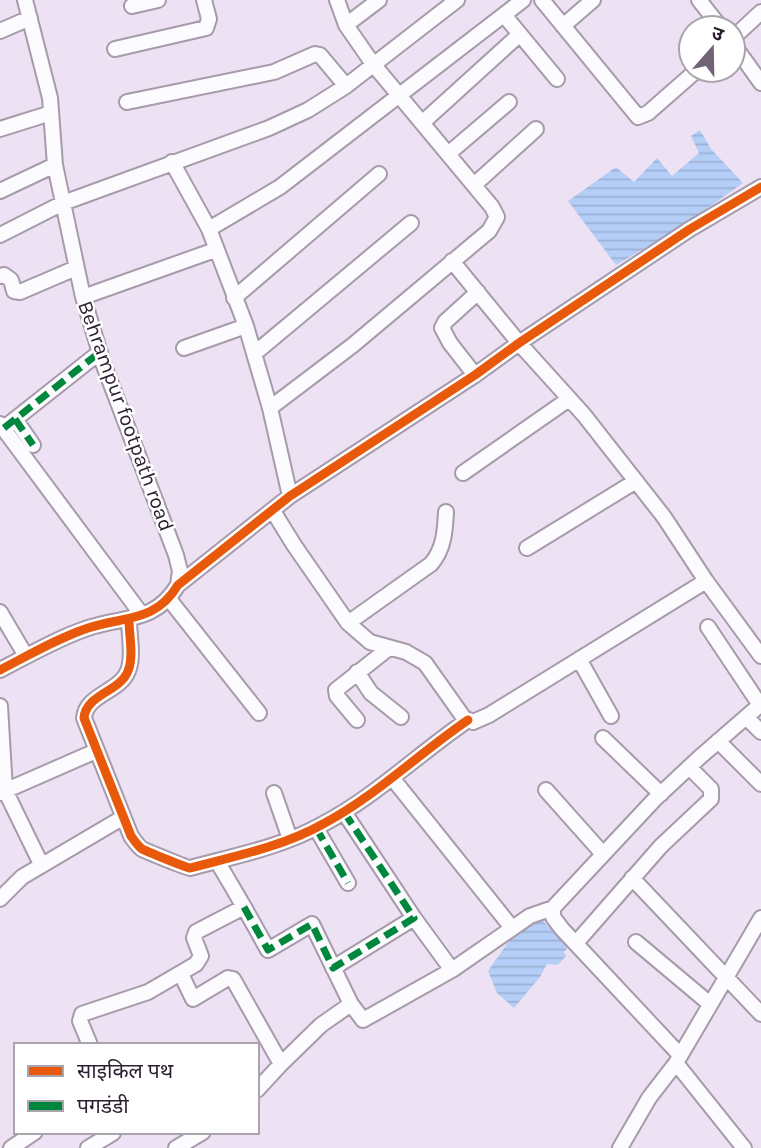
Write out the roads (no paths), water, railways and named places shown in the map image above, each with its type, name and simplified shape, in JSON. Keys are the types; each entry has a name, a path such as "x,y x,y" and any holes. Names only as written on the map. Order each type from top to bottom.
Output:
{"street":[{"name":"Behrampur footpath road","path":"25,0 50,98 55,165 83,297 100,352 176,555 180,571 177,585"},
{"path":"132,6 158,0"},
{"path":"114,49 206,28 209,19 204,0"},
{"path":"270,408 353,345 489,231 496,222 496,213 373,64 346,25 337,0"},
{"path":"346,25 379,0"},
{"path":"0,235 63,203 269,128 308,110 346,86 457,0"},
{"path":"209,229 280,187 523,0"},
{"path":"542,0 638,117 648,113 680,84"},
{"path":"563,26 593,0"},
{"path":"747,25 761,12"},
{"path":"504,15 557,79"},
{"path":"0,31 30,18"},
{"path":"422,123 520,34"},
{"path":"127,102 274,72 316,54 320,55 346,86"},
{"path":"747,64 761,83"},
{"path":"447,154 509,102"},
{"path":"0,129 51,113"},
{"path":"474,185 536,129"},
{"path":"172,162 209,229 246,326 270,408 290,496"},
{"path":"0,191 55,165"},
{"path":"234,299 379,174"},
{"path":"0,670 88,628 136,618 169,599 177,585 290,496 690,229 761,187"},
{"path":"255,353 411,223"},
{"path":"83,297 215,250"},
{"path":"452,261 636,481 761,656"},
{"path":"0,276 4,275 11,280 14,291 20,292 76,268"},
{"path":"475,375 442,328 444,322 478,292"},
{"path":"184,348 246,326"},
{"path":"6,424 100,352"},
{"path":"463,473 569,399"},
{"path":"6,424 33,445"},
{"path":"6,424 136,618 128,673 92,701 85,713 86,725 122,818 138,846 187,869 290,839 344,812 393,779 433,744 468,720"},
{"path":"527,548 636,481"},
{"path":"273,511 348,623 370,642 416,656 425,663 468,720 473,722 489,715 706,581"},
{"path":"348,623 431,564 441,549 446,512"},
{"path":"169,599 259,713"},
{"path":"0,612 26,656"},
{"path":"217,861 268,950 312,924 351,1004 363,1020 452,970 535,913 553,908 661,794 760,705 708,627"},
{"path":"357,720 336,694 338,687 389,648"},
{"path":"579,659 611,716"},
{"path":"357,672 371,693 401,717"},
{"path":"0,706 3,791 41,864"},
{"path":"746,717 761,732"},
{"path":"603,738 661,794"},
{"path":"718,741 761,785"},
{"path":"3,791 96,751"},
{"path":"576,943 661,846 711,799 711,789 689,767"},
{"path":"393,779 512,928"},
{"path":"547,790 603,854"},
{"path":"274,793 290,839"},
{"path":"344,812 452,970"},
{"path":"0,899 22,877 41,864 122,818"},
{"path":"316,828 348,883"},
{"path":"632,878 761,1014"},
{"path":"89,1043 80,1021 82,1014 148,992 181,974 200,960 194,938 196,932 244,907"},
{"path":"553,908 555,921 678,1059 744,1148"},
{"path":"333,968 414,918"},
{"path":"620,1148 649,1098 678,1059 761,918"},
{"path":"636,942 710,1004"},
{"path":"181,974 194,999 228,978 233,979 281,1064"},
{"path":"259,1088 321,1025 351,1004"},
{"path":"11,1148 32,1134"},
{"path":"88,1148 111,1134"},
{"path":"176,1148 200,1134"}],"water":[{"path":"700,130 711,149 743,183 678,229 616,265 568,201 616,167 634,182 657,158 672,176 699,153 691,136"},
{"path":"541,919 566,944 566,956 558,965 547,964 540,977 514,1008 497,993 488,971 511,938 511,931"}]}
